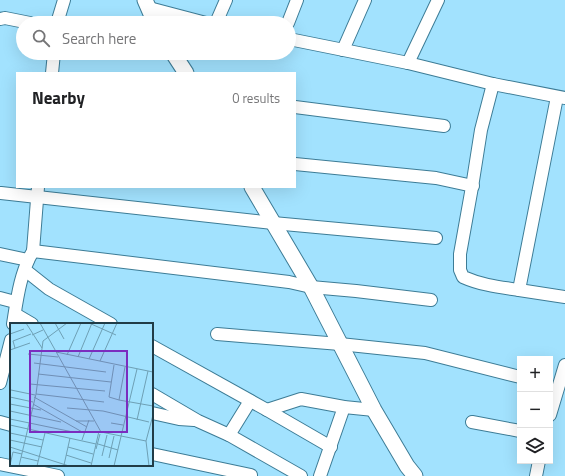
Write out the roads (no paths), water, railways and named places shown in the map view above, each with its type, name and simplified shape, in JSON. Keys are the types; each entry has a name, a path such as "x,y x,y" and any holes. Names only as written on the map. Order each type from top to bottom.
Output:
{"street":[{"path":"59,16 64,0"},
{"path":"219,16 226,0"},
{"path":"291,16 297,0"},
{"path":"343,50 365,0"},
{"path":"408,63 438,0"},
{"path":"147,4 153,16"},
{"path":"147,4 184,16"},
{"path":"0,19 5,18 16,20"},
{"path":"296,40 408,63 493,84 561,98 518,290"},
{"path":"52,72 53,60"},
{"path":"178,60 185,72"},
{"path":"493,84 480,130 460,254 460,270 464,277 487,285 565,297"},
{"path":"296,107 444,126"},
{"path":"296,164 436,178 472,186"},
{"path":"253,188 311,287 374,410 411,474"},
{"path":"14,313 28,261 37,191"},
{"path":"1,192 37,191 273,223 436,238"},
{"path":"0,254 28,261 289,282 311,287 431,300"},
{"path":"28,261 49,289 109,323"},
{"path":"0,298 14,313 30,323"},
{"path":"217,334 340,344 425,353 517,376"},
{"path":"0,337 10,340"},
{"path":"10,344 0,383 10,385"},
{"path":"153,347 331,447"},
{"path":"553,404 565,365"},
{"path":"153,395 198,421 229,435 301,476"},
{"path":"267,410 302,399 344,407 374,410"},
{"path":"229,435 250,400"},
{"path":"320,476 344,407"},
{"path":"153,413 179,419 198,421"},
{"path":"0,422 10,425"},
{"path":"472,422 517,430"},
{"path":"153,454 251,475"},
{"path":"0,464 58,476"},
{"path":"536,476 538,464"}]}
